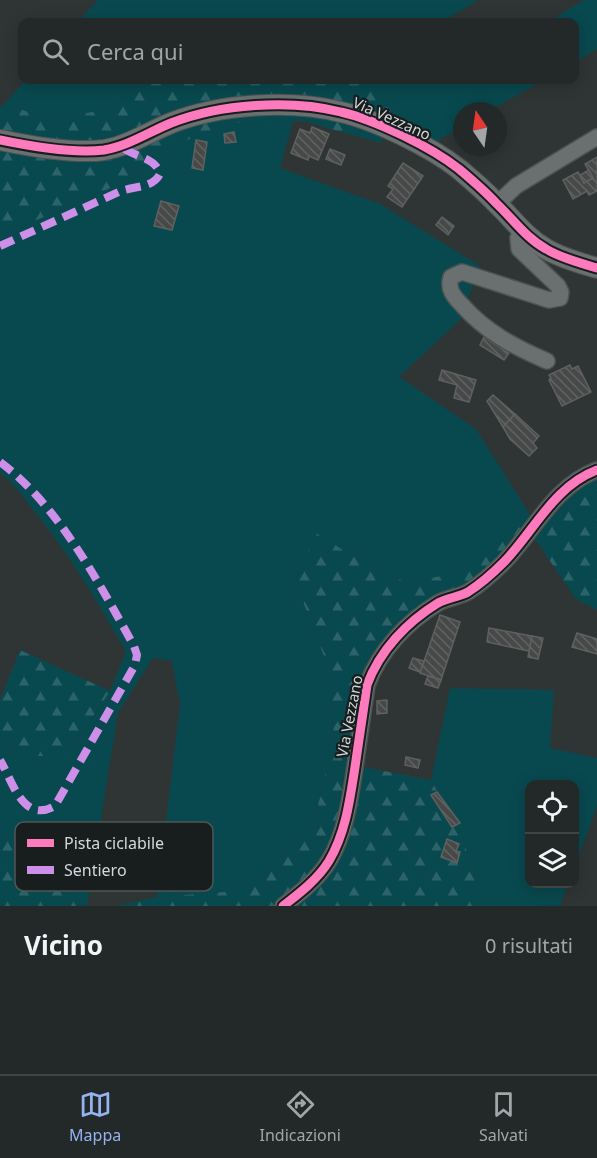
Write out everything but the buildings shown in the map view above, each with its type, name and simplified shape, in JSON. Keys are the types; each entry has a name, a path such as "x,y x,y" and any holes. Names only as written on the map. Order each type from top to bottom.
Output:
{"street":[{"name":"Via Vezzano","path":"0,140 66,150 104,150 121,146 172,123 196,116 255,106 314,106 343,112 401,135 459,169 521,230 546,249 562,257 597,268"},
{"path":"497,204 516,186 597,137"},
{"path":"521,230 518,238 519,249 558,286 561,292 560,298 549,300 462,272 451,277 450,288 460,303 485,329 518,349 547,361"},
{"name":"Via Vezzano","path":"283,906 317,877 337,846 349,801 368,685 374,666 383,653 407,626 424,613 440,602 468,592 503,563 565,490 583,476 597,470"}],"green space":[{"path":"98,0 478,0 449,18 81,18"},
{"path":"584,0 597,0 597,49 579,60 579,18 555,18"},
{"path":"22,84 142,84 111,108 53,120 4,104"},
{"path":"142,84 378,84 397,103 387,122 381,143 303,121 235,123 170,146 147,172 0,236 0,107 4,104 53,120 111,108"},
{"path":"378,84 537,84 505,102 453,102 453,132 432,144 387,122 397,103"},
{"path":"293,121 280,168 380,204 480,266 460,320 399,377 476,429 532,518 454,574 405,582 365,564 316,534 295,581 327,664 334,736 313,827 271,869 224,892 157,897 158,891 213,891 213,822 166,822 180,704 172,661 153,658 118,713 100,822 15,822 15,842 0,834 0,741 11,756 61,756 89,723 110,691 126,652 72,562 18,491 0,473 0,236 147,172 170,146 235,123"},
{"path":"597,467 597,610 576,599 535,539 479,595 431,614 386,659 372,691 363,767 431,780 462,835 477,886 486,906 115,906 157,897 224,892 271,869 313,827 334,736 327,664 295,581 316,533 365,564 405,582 454,574 532,518"},
{"path":"20,650 110,691 89,723 61,756 11,756 0,741 0,700"},
{"path":"450,688 554,690 550,748 597,758 597,806 579,856 579,780 525,780 525,888 567,888 560,906 486,906 477,886 462,835 431,780"},
{"path":"0,834 15,842 15,891 69,891 81,906 0,906"},
{"path":"69,891 89,891 87,906 81,906"}],"marked path":[{"path":"0,246 121,191 148,184 157,179 160,174 154,164 121,146"},
{"path":"0,462 40,500 76,546 137,655 135,665 55,806 35,810 27,805 20,798 0,760"}],"cycle path":[{"path":"0,140 52,149 92,151 122,145 171,123 211,111 278,105 341,112 386,128 434,152 474,181 539,245 564,258 597,268"},
{"path":"283,906 320,874 340,839 347,815 367,685 379,660 405,628 416,619 442,601 468,592 487,578 515,550 557,498 582,477 597,470"}]}
